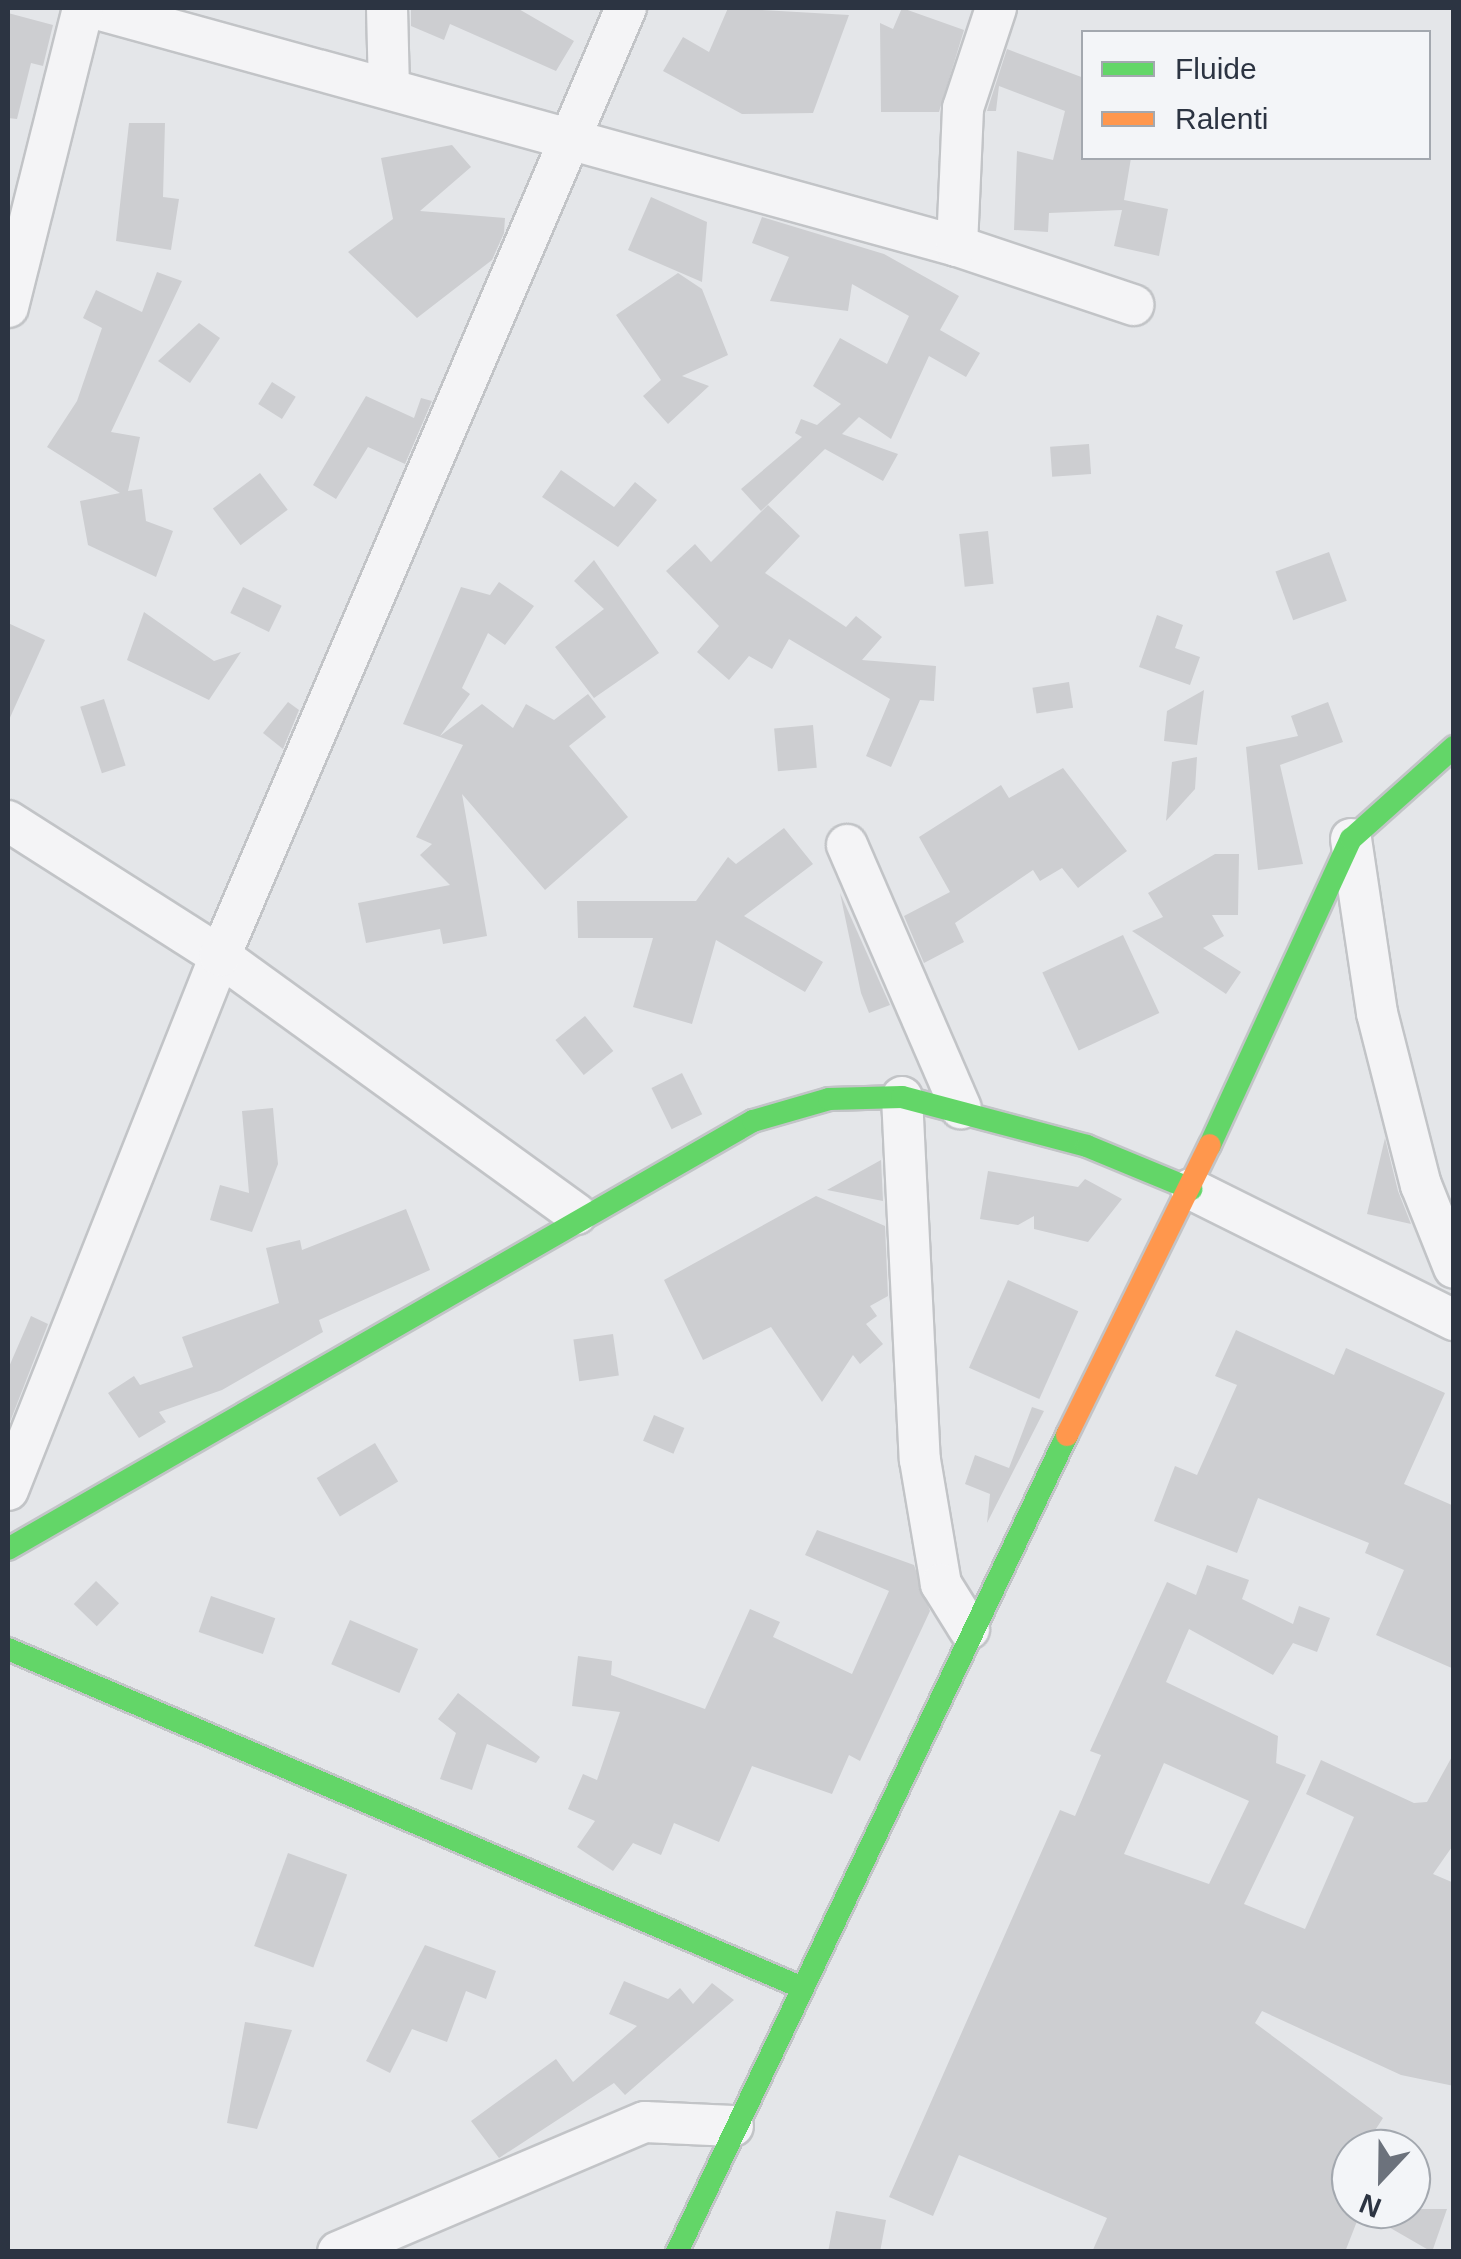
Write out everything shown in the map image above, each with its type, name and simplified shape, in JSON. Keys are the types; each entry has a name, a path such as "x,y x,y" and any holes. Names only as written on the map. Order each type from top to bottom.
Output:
{"main road":[{"path":"678,2252 798,1986 969,1629 1191,1190 1351,839 1454,747"},
{"path":"8,1550 577,1214 752,1121 829,1099 902,1098 962,1108 1191,1190"},
{"path":"8,1649 798,1986"}],"street":[{"path":"8,308 84,8"},
{"path":"92,8 957,246 1133,305"},
{"path":"387,8 389,88"},
{"path":"8,1490 220,956 574,138 626,8"},
{"path":"957,246 963,108 996,8"},
{"path":"8,821 220,956 577,1214"},
{"path":"1351,839 1378,1013 1421,1185 1454,1268"},
{"path":"847,845 962,1108"},
{"path":"902,1098 920,1460 941,1584 969,1629"},
{"path":"1191,1190 1454,1320"},
{"path":"338,2252 645,2122 733,2126"}],"building":[{"path":"411,8 517,8 574,41 556,71 450,24 444,40 411,26"},
{"path":"728,8 849,15 813,113 742,114 663,71 683,37 709,52"},
{"path":"902,8 964,30 939,112 881,112 880,23 893,29"},
{"path":"8,13 53,25 43,66 31,63 17,119 8,118"},
{"path":"1007,49 1081,77 1081,160 1131,160 1124,200 1168,209 1159,256 1114,246 1122,210 1049,213 1048,232 1014,230 1017,151 1053,160 1065,111 999,86 996,111 987,111"},
{"path":"129,123 165,123 163,197 179,199 171,250 116,241"},
{"path":"452,145 471,167 420,211 505,218 504,233 492,260 417,318 348,252 393,219 381,158"},
{"path":"651,197 707,222 702,282 628,250"},
{"path":"762,217 884,254 959,296 940,330 980,353 966,377 929,356 891,439 859,417 842,434 898,454 883,481 825,449 761,511 741,489 802,437 795,433 801,419 817,425 841,404 813,386 840,338 887,364 909,316 852,284 848,311 770,301 789,257 752,243"},
{"path":"157,272 182,281 111,432 140,437 128,491 142,489 146,521 173,531 156,577 88,545 80,501 120,493 47,447 77,401 102,328 83,318 96,290 142,312"},
{"path":"678,273 702,289 728,355 682,376 709,386 668,424 643,396 661,380 616,315"},
{"path":"199,323 220,338 190,383 158,361"},
{"path":"272,382 296,397 282,419 258,404"},
{"path":"366,396 414,418 421,398 432,401 405,464 368,447 336,499 313,485"},
{"path":"1089,444 1091,474 1052,477 1050,447"},
{"path":"561,470 614,507 635,482 657,500 618,547 542,497"},
{"path":"260,473 288,510 241,545 213,509"},
{"path":"768,505 800,536 765,573 846,627 856,616 882,637 862,660 936,666 934,701 920,700 891,767 866,756 890,699 789,639 772,669 749,656 729,680 697,652 719,626 666,571 695,544 711,562"},
{"path":"988,531 994,584 965,587 959,534"},
{"path":"1329,552 1347,601 1293,620 1275,571"},
{"path":"594,560 659,653 594,698 555,647 604,609 574,581"},
{"path":"499,582 534,606 505,645 488,633 462,688 470,694 440,736 482,704 513,728 526,704 554,720 588,694 606,717 569,746 628,817 545,890 462,794 487,936 443,944 440,929 366,943 358,903 450,885 420,855 432,844 416,837 463,745 403,724 461,587 490,595"},
{"path":"243,587 282,606 269,632 230,613"},
{"path":"144,612 214,661 241,652 209,700 127,660"},
{"path":"1157,615 1183,625 1175,648 1200,657 1190,685 1139,667"},
{"path":"8,623 45,640 8,722"},
{"path":"1069,682 1073,708 1037,713 1032,688"},
{"path":"1204,690 1197,745 1164,741 1167,711"},
{"path":"104,699 126,766 102,773 80,707"},
{"path":"288,702 299,710 283,749 263,733"},
{"path":"1328,702 1343,742 1280,765 1303,864 1258,870 1246,747 1298,736 1291,716"},
{"path":"813,725 817,768 778,771 774,728"},
{"path":"1197,757 1195,789 1166,821 1172,762"},
{"path":"1063,768 1127,851 1078,888 1062,868 1040,881 1033,870 955,923 964,942 924,963 904,916 950,892 919,837 1001,785 1009,798"},
{"path":"784,828 813,864 744,916 823,962 805,992 716,940 692,1024 633,1007 653,938 578,938 577,901 696,901 728,857 736,864"},
{"path":"1215,854 1239,854 1238,915 1212,915 1224,936 1203,948 1241,972 1226,994 1132,931 1163,917 1148,893"},
{"path":"840,893 890,1005 869,1013 861,993"},
{"path":"1123,935 1159,1013 1079,1051 1042,973"},
{"path":"585,1016 613,1051 584,1075 555,1040"},
{"path":"682,1073 702,1114 672,1129 651,1088"},
{"path":"273,1108 278,1164 252,1232 210,1220 220,1185 249,1193 242,1111"},
{"path":"1385,1138 1398,1191 1411,1224 1367,1214"},
{"path":"881,1160 883,1201 827,1190"},
{"path":"988,1171 1078,1187 1085,1179 1122,1199 1088,1242 1034,1229 1034,1216 1018,1225 980,1219"},
{"path":"816,1196 885,1226 888,1296 870,1306 877,1316 866,1324 883,1344 860,1364 853,1355 822,1402 771,1327 703,1360 664,1280"},
{"path":"406,1209 430,1270 319,1320 323,1332 222,1390 159,1412 166,1422 139,1438 108,1393 134,1376 140,1385 193,1367 182,1337 279,1303 266,1248 300,1240 302,1250"},
{"path":"1008,1280 1078,1311 1039,1399 969,1368"},
{"path":"31,1316 48,1324 8,1427 8,1369"},
{"path":"1236,1330 1334,1375 1346,1348 1445,1393 1404,1484 1454,1506 1454,1669 1376,1635 1404,1570 1365,1553 1369,1543 1258,1498 1237,1553 1154,1521 1175,1466 1197,1475 1237,1385 1215,1376"},
{"path":"613,1334 619,1376 579,1381 573,1340"},
{"path":"1032,1407 1044,1411 987,1523 990,1494 965,1484 975,1455 1009,1468"},
{"path":"654,1415 684,1428 673,1454 643,1441"},
{"path":"375,1443 398,1482 340,1517 317,1478"},
{"path":"817,1530 914,1565 930,1611 860,1761 849,1755 832,1794 752,1766 719,1842 674,1823 661,1855 633,1843 613,1871 577,1847 595,1821 568,1809 583,1774 597,1780 620,1712 572,1706 578,1656 612,1661 611,1675 705,1709 750,1609 780,1622 773,1637 852,1674 889,1591 805,1555"},
{"path":"1207,1565 1249,1580 1242,1599 1293,1624 1299,1606 1330,1618 1317,1652 1293,1643 1273,1675 1189,1629 1166,1682 1278,1736 1276,1763 1306,1775 1244,1904 1305,1929 1354,1817 1306,1794 1321,1760 1414,1803 1427,1802 1454,1753 1454,1844 1433,1874 1454,1883 1454,2086 1401,2075 1262,2011 1255,2023 1383,2118 1376,2129 1331,2129 1331,2229 1354,2229 1345,2252 1092,2252 1107,2218 959,2155 933,2216 889,2197 1060,1810 1075,1816 1101,1755 1090,1751 1167,1582 1196,1595","holes":["1164,1763 1249,1801 1209,1884 1124,1854"]},
{"path":"96,1581 119,1603 97,1626 74,1604"},
{"path":"211,1596 275,1618 263,1654 199,1632"},
{"path":"350,1620 418,1649 399,1693 331,1664"},
{"path":"458,1693 540,1757 536,1763 487,1744 472,1790 440,1779 456,1733 438,1719"},
{"path":"288,1853 347,1875 313,1968 254,1946"},
{"path":"425,1945 496,1971 486,1999 466,1991 447,2042 412,2029 390,2073 366,2061"},
{"path":"624,1981 668,1999 680,1988 693,2004 712,1983 734,2000 625,2095 614,2083 499,2158 471,2121 556,2059 573,2082 637,2026 609,2014"},
{"path":"245,2022 292,2030 257,2129 227,2123"},
{"path":"1431,2209 1447,2209 1432,2252 1392,2229 1431,2229"},
{"path":"836,2211 886,2220 880,2252 828,2252"}],"traffic: fast":[{"path":"1210,1145 1351,839 1454,747"},
{"path":"8,1549 753,1121 829,1099 902,1097 1087,1146 1191,1189"},
{"path":"677,2252 1067,1435"},
{"path":"8,1649 798,1986"}],"traffic: slow":[{"path":"1067,1435 1210,1145"}]}
